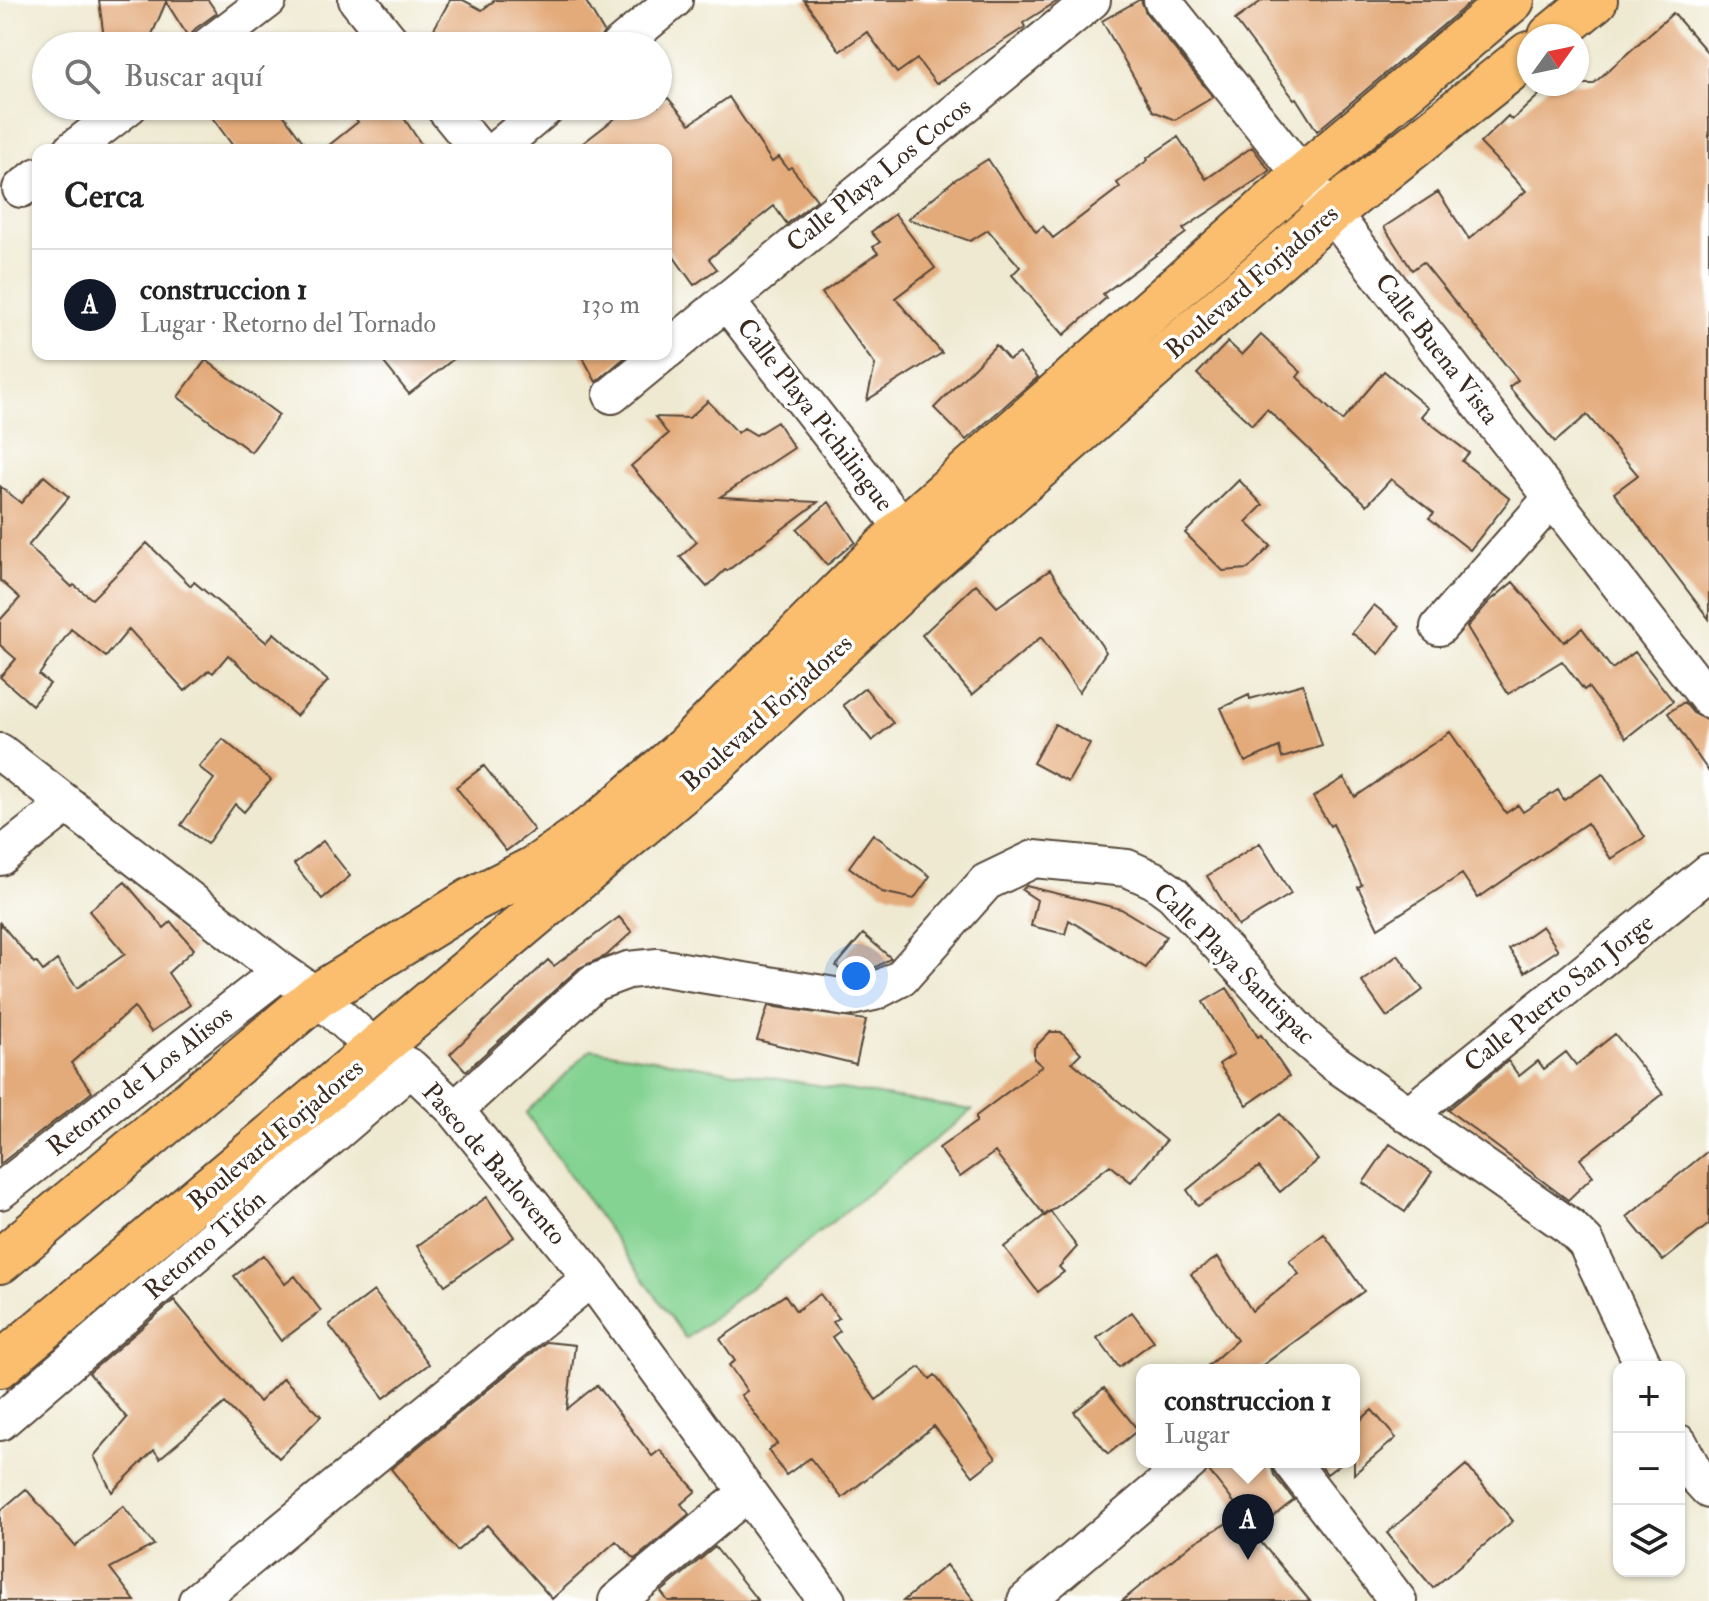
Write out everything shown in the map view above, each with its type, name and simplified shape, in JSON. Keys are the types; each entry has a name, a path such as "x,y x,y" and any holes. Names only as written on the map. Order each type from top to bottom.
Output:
{"main road":[{"name":"Boulevard Forjadores","path":"0,1261 317,996 472,900 537,867 602,821 685,749 904,529 1302,177 1512,0"},
{"path":"1566,24 1595,0"},
{"name":"Boulevard Forjadores","path":"0,1365 394,1059 928,564 1331,212 1517,64"}],"street":[{"path":"226,32 268,0"},
{"path":"357,0 383,32"},
{"path":"636,32 674,0"},
{"name":"Calle Playa Los Cocos","path":"672,345 1092,0"},
{"name":"Calle Buena Vista","path":"1162,0 1331,212 1709,700"},
{"path":"80,144 111,120"},
{"path":"454,120 474,144"},
{"path":"503,144 531,120"},
{"name":"Calle Playa Pichilingue","path":"726,301 904,529"},
{"name":"Calle Playa Los Cocos","path":"612,395 654,360"},
{"path":"1439,627 1551,499"},
{"name":"Paseo de Barlovento","path":"0,752 317,996 455,1110 591,1278 827,1601"},
{"path":"0,857 66,805"},
{"name":"Calle Playa Santispac","path":"455,1110 593,983 628,970 658,967 847,998 874,992 901,978 986,882 1034,859 1127,868 1154,880 1173,894 1304,1037 1332,1061 1570,1227 1586,1243 1641,1361"},
{"name":"Calle Puerto San Jorge","path":"1408,1115 1709,872"},
{"name":"Retorno de Los Alisos","path":"0,1191 281,971"},
{"name":"Retorno Tifón","path":"0,1422 394,1059"},
{"path":"197,1601 591,1278"},
{"path":"1685,1454 1697,1477 1709,1490"},
{"path":"1026,1601 1183,1468"},
{"path":"1296,1468 1398,1601"},
{"path":"617,1601 747,1493"}],"green space":[{"path":"591,1049 972,1110 686,1339 526,1113"}],"building":[{"path":"99,0 208,0 217,13 193,32 185,32 166,2 153,32 103,32"},
{"path":"450,0 463,0 482,10 495,0 585,0 604,32 432,32"},
{"path":"804,0 1059,0 1023,23 1025,27 936,84 917,59 897,73 867,32 840,51"},
{"path":"1139,0 1213,97 1175,120 1153,111 1102,21"},
{"path":"1263,0 1473,0 1317,131 1296,98 1235,20"},
{"path":"1673,13 1709,54 1709,619 1614,493 1638,475 1587,415 1555,442 1509,387 1518,380 1423,262 1412,270 1384,227 1438,192 1469,239 1526,191 1480,143 1508,116 1512,120 1538,96 1589,96 1589,84 1593,84"},
{"path":"729,97 772,162 779,157 788,169 791,167 817,200 787,224 774,206 709,259 717,269 694,285 672,254 672,144 582,144 613,120 672,120 672,103 690,124"},
{"path":"214,120 287,120 305,144 232,144"},
{"path":"405,120 421,144 330,144 358,122"},
{"path":"1178,137 1206,179 1252,147 1270,171 1183,229 1186,233 1103,294 1106,298 1064,335 1012,275 1020,267 988,230 970,241 908,219 953,181 988,159 1036,232 1043,226 1053,238 1120,187 1117,183 1147,158"},
{"path":"895,214 935,268 895,298 942,353 867,400 875,365 822,293 878,253 873,247 880,242 871,232"},
{"path":"1261,335 1301,372 1297,377 1342,421 1384,371 1428,408 1421,416 1469,453 1462,461 1510,499 1470,550 1429,518 1434,513 1391,479 1367,505 1267,409 1252,425 1197,374 1228,342 1242,355"},
{"path":"996,345 1009,360 1019,353 1038,377 966,440 934,408"},
{"path":"206,360 279,415 251,452 178,397"},
{"path":"382,360 452,360 409,394"},
{"path":"584,360 622,360 596,382"},
{"path":"708,401 738,433 744,428 756,435 777,422 794,448 720,497 818,502 725,570 707,587 680,557 697,542 631,466 668,434 655,417 689,418"},
{"path":"44,476 69,497 28,546 72,587 74,585 92,599 147,543 191,586 194,582 266,642 274,633 328,681 296,716 228,655 213,673 209,670 185,691 129,629 106,657 71,629 39,675 50,684 32,705 0,677 16,659 0,645 0,620 20,598 0,580 0,486 21,503"},
{"path":"1239,480 1263,505 1246,522 1271,546 1248,569 1223,571 1185,533"},
{"path":"829,502 855,542 827,565 797,529"},
{"path":"1050,570 1106,652 1079,692 1041,637 972,695 922,635 976,584 997,607"},
{"path":"1513,582 1564,642 1582,628 1612,669 1635,652 1673,701 1626,738 1588,687 1584,690 1562,661 1508,694 1467,627 1489,602"},
{"path":"1374,605 1400,626 1379,654 1352,633"},
{"path":"1303,684 1322,746 1282,758 1279,747 1245,762 1221,708 1249,695 1250,699"},
{"path":"865,688 893,723 872,741 843,705"},
{"path":"1684,702 1693,713 1709,721 1709,772 1668,713"},
{"path":"1055,724 1090,744 1068,782 1033,763"},
{"path":"1450,732 1506,813 1518,805 1523,812 1558,790 1564,800 1603,774 1645,837 1611,859 1587,823 1478,898 1462,874 1378,928 1333,824 1330,826 1313,797 1344,778 1355,797"},
{"path":"223,739 271,780 244,812 235,804 207,844 181,825 214,779 199,767"},
{"path":"484,766 534,830 506,851 456,787"},
{"path":"873,834 930,876 914,899 882,892 849,867"},
{"path":"323,841 350,876 322,899 294,864"},
{"path":"1260,843 1291,894 1238,926 1207,876"},
{"path":"125,882 164,928 171,922 194,949 168,973 190,1005 151,1032 134,1007 71,1063 92,1092 0,1164 0,923 43,971 57,960 77,988 125,954 89,911"},
{"path":"1026,886 1121,909 1166,936 1146,968 1069,920 1065,934 1031,926 1037,900 1022,890"},
{"path":"619,917 632,932 606,956 579,968 466,1071 450,1054 548,960 554,966"},
{"path":"1542,926 1558,950 1525,972 1509,949"},
{"path":"863,934 891,958 867,972 847,976 836,966"},
{"path":"1398,955 1423,990 1387,1017 1362,982"},
{"path":"1227,988 1258,1037 1261,1035 1289,1076 1247,1105 1219,1064 1234,1054 1203,1002"},
{"path":"768,1006 866,1020 856,1064 757,1040"},
{"path":"1050,1032 1061,1032 1081,1053 1072,1062 1166,1141 1131,1182 1110,1165 1045,1216 995,1152 960,1177 939,1148 976,1122 976,1116 1042,1066 1034,1059 1034,1048"},
{"path":"1615,1034 1663,1094 1580,1159 1593,1176 1568,1200 1448,1110 1508,1061 1519,1076 1538,1061 1544,1069 1566,1052 1576,1065"},
{"path":"1280,1114 1318,1160 1280,1192 1259,1167 1198,1206 1187,1190"},
{"path":"1390,1144 1432,1172 1405,1212 1363,1183"},
{"path":"1709,1150 1709,1224 1663,1261 1627,1217"},
{"path":"487,1197 514,1237 445,1285 417,1246"},
{"path":"1050,1211 1077,1247 1059,1267 1064,1272 1038,1292 1004,1247"},
{"path":"1324,1234 1364,1291 1264,1364 1210,1364 1237,1340 1191,1274 1218,1257 1252,1311 1299,1274 1289,1261"},
{"path":"263,1255 285,1284 295,1276 321,1311 281,1341 234,1276"},
{"path":"374,1291 429,1364 384,1398 329,1325"},
{"path":"820,1294 839,1318 833,1322 840,1331 832,1337 876,1400 920,1367 930,1379 935,1375 996,1458 973,1476 934,1426 842,1498 810,1458 786,1475 768,1450 777,1444 741,1395 747,1391 729,1365 735,1361 720,1339 785,1295 796,1311"},
{"path":"174,1300 259,1402 283,1378 321,1416 279,1458 225,1403 160,1458 154,1450 112,1492 94,1456 127,1418 89,1373"},
{"path":"1132,1312 1154,1341 1119,1367 1097,1338"},
{"path":"546,1342 575,1345 567,1409 597,1385 652,1456 660,1450 696,1491 681,1504 689,1514 635,1559 616,1541 552,1599 487,1525 457,1551 391,1469"},
{"path":"1104,1388 1136,1428 1136,1432 1108,1454 1074,1412"},
{"path":"1372,1410 1396,1438 1354,1474 1354,1468 1360,1468 1360,1421"},
{"path":"1466,1465 1513,1521 1433,1588 1387,1533"},
{"path":"1209,1468 1272,1468 1294,1500 1256,1530"},
{"path":"26,1489 75,1546 123,1506 154,1545 110,1568 135,1601 0,1601 0,1511"},
{"path":"1239,1516 1310,1601 1122,1601 1190,1545"},
{"path":"715,1547 758,1601 668,1601 661,1592"},
{"path":"946,1565 975,1601 903,1601"}],"place":[{"name":"construccion 1","path":"1248,1560"}]}
